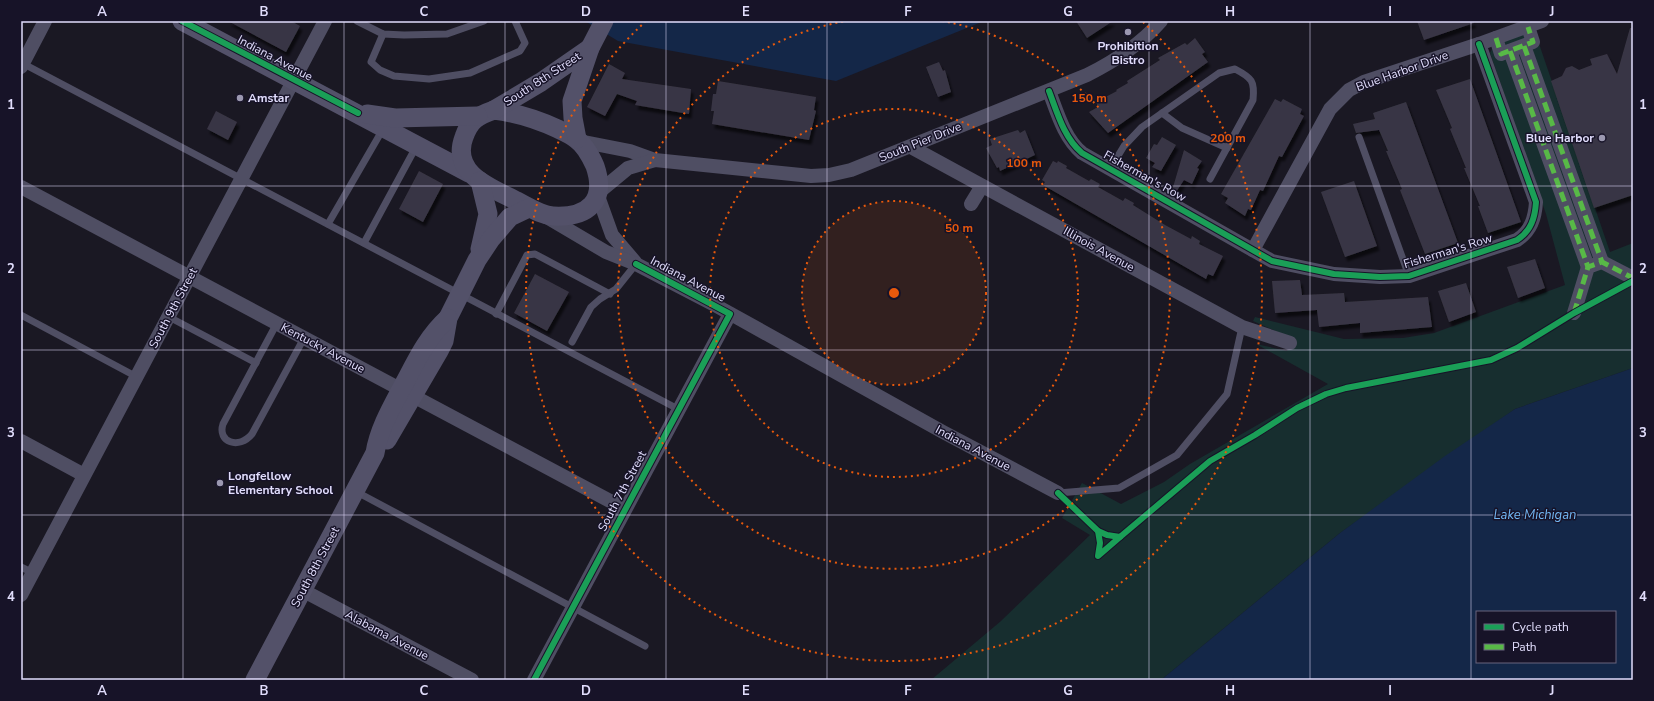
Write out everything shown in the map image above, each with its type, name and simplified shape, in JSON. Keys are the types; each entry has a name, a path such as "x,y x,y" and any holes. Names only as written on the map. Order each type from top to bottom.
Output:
{"main road":[{"name":"Indiana Avenue","path":"182,21 358,113 475,177"},
{"name":"South 8th Street","path":"578,140 573,118 572,101 590,48 604,21"},
{"name":"South 8th Street","path":"486,113 541,82 590,48"},
{"name":"Indiana Avenue","path":"358,113 395,118 486,113"},
{"path":"486,113 525,115 542,121 578,140 592,158 597,173 598,194 590,207 579,213 562,216 535,211 475,177 461,159 461,148 466,131 472,122 486,113"},
{"name":"South 8th Street","path":"475,177 488,214 478,260"},
{"name":"South 8th Street","path":"255,680 375,453 388,439 407,393 444,341 448,318 478,260 491,240 510,217 535,211"}],"street":[{"path":"22,64 45,21"},
{"name":"South 9th Street","path":"21,595 27,570 84,474 137,377 325,21"},
{"name":"South Pier Drive","path":"578,140 630,151 655,160 811,176 829,176 850,170 911,147 1087,75 1120,58 1139,43 1161,21"},
{"name":"Blue Harbor Drive","path":"1253,250 1330,109 1349,90 1364,82 1496,38 1510,27 1528,27 1542,21"},
{"path":"1496,38 1501,54 1510,51 1534,42 1528,27"},
{"name":"Fisherman's Row","path":"1049,91 1065,131 1075,146 1084,155 1272,261 1334,274 1380,277 1409,276 1517,240 1522,237 1530,227 1535,215 1536,202 1479,44"},
{"path":"1524,46 1602,262 1633,278"},
{"path":"1510,51 1588,267 1574,313"},
{"name":"Illinois Avenue","path":"911,147 1242,327 1290,343"},
{"name":"South Pier Drive","path":"598,194 628,168 655,160"},
{"path":"972,204 982,186"},
{"name":"Kentucky Avenue","path":"21,187 625,509"},
{"name":"Indiana Avenue","path":"598,194 612,235 636,264"},
{"name":"Indiana Avenue","path":"535,211 602,250 636,264 730,314 943,432 1058,493"},
{"path":"1588,267 1602,262"},
{"name":"South 7th Street","path":"534,680 730,314"},
{"path":"21,441 84,474"},
{"name":"Alabama Avenue","path":"302,590 472,680"}],"lane":[{"path":"357,21 383,34 404,35 447,34 484,21"},
{"path":"383,34 371,62 380,70 394,76 429,79 470,73 520,51 525,43 515,21"},
{"path":"22,64 242,178 460,295 678,409"},
{"path":"1110,170 1124,146 1142,127 1219,73 1235,69 1247,76 1254,87 1253,100 1210,179"},
{"path":"1162,113 1182,128 1227,148"},
{"path":"328,224 384,127"},
{"path":"1359,137 1409,276"},
{"path":"364,243 417,145"},
{"path":"496,314 527,255 531,254 535,254 610,294"},
{"path":"572,342 592,307 600,299 610,294 619,286 636,264"},
{"path":"21,315 137,377"},
{"path":"169,317 256,363"},
{"path":"277,323 222,426 224,436 235,443 244,442 252,434 304,338"},
{"path":"1058,493 1119,488 1177,455 1226,394 1242,327"},
{"path":"355,491 646,646"}],"green space":[{"path":"1534,29 1610,252 1633,243 1633,368 1515,409 1340,533 1161,680 931,680 1001,621 1090,535 1062,518 1082,483 1121,504 1164,482 1190,464 1328,384 1256,344 1287,351 1291,338 1253,321 1255,317 1344,339 1403,338 1434,333 1565,285 1546,214 1490,53 1494,45"}],"water":[{"path":"585,21 984,21 836,81 618,41"},
{"name":"Lake Michigan","path":"1633,368 1633,680 1161,680 1340,533 1445,456 1515,409"}],"building":[{"path":"228,21 291,21 300,26 286,52"},
{"path":"1076,21 1113,21 1087,38"},
{"path":"1417,21 1473,21 1474,23 1424,40"},
{"name":"Blue Harbor","path":"1630,28 1633,28 1633,195 1594,208 1551,81 1562,76 1566,68 1572,66 1579,70 1592,65 1590,59 1607,54 1617,74"},
{"path":"1195,38 1205,52 1202,54 1208,62 1108,133 1089,112 1098,107 1096,102 1117,91 1116,90 1128,83 1127,81 1160,60 1158,58 1185,43 1187,45"},
{"path":"939,62 943,71 945,70 951,92 938,97 926,67"},
{"path":"609,64 625,73 622,79 691,89 689,114 635,105 637,101 617,94 605,116 587,107"},
{"path":"1470,79 1521,222 1488,233 1478,206 1480,206 1450,129 1452,128 1436,90"},
{"path":"718,81 816,97 814,110 816,111 809,140 712,124 714,111 711,111 713,94 716,94"},
{"path":"1275,99 1281,102 1283,99 1302,109 1300,114 1304,116 1282,157 1279,156 1263,191 1260,190 1251,210 1248,209 1245,216 1225,203 1228,198 1221,194"},
{"path":"1406,102 1458,243 1425,254 1379,130 1356,133 1353,124 1375,119 1373,113"},
{"path":"216,111 237,122 228,140 207,129"},
{"path":"1018,130 1020,133 1025,130 1035,155 1000,171 999,167 997,168 986,148 992,145 990,139"},
{"path":"1162,137 1176,145 1161,171 1152,167 1155,163 1146,158 1154,144 1157,145"},
{"path":"1184,150 1202,161 1197,168 1199,169 1192,184 1184,180 1174,195 1171,194"},
{"path":"1053,161 1057,163 1058,161 1067,166 1066,168 1089,181 1091,179 1100,184 1098,187 1123,201 1125,198 1134,203 1133,205 1165,225 1191,239 1192,236 1200,241 1199,244 1223,256 1213,276 1208,274 1206,279 1043,185 1045,182 1042,180"},
{"path":"419,171 443,184 423,222 399,209"},
{"path":"1354,181 1377,246 1345,257 1321,192"},
{"path":"1535,259 1545,288 1518,298 1507,267"},
{"path":"535,274 569,292 547,331 514,313"},
{"path":"1300,280 1302,295 1344,293 1345,302 1428,297 1432,327 1360,333 1360,323 1319,327 1317,310 1275,313 1272,281"},
{"path":"1466,283 1476,312 1449,322 1438,291"}],"marked path":[{"path":"1496,38 1501,54 1533,42 1528,27"},
{"path":"1524,46 1602,262"},
{"path":"1510,51 1588,267"},
{"path":"1574,313 1588,267 1602,262 1633,278"}],"cycle path":[{"path":"182,21 358,113"},
{"path":"1049,91 1058,116 1070,140 1082,153 1272,261 1334,274 1380,277 1409,276 1517,240 1526,233 1535,213 1536,202 1479,44"},
{"path":"534,680 730,314 636,264"},
{"path":"1058,493 1098,531 1107,535 1120,537 1210,461 1255,435 1297,408 1326,394 1346,388 1491,360 1517,348 1574,313 1633,281"},
{"path":"1098,531 1100,543 1098,556 1120,537"}],"place":[{"name":"Prohibition Bistro","path":"1128,32"},
{"name":"Amstar","path":"240,98"},
{"name":"Blue Harbor","path":"1602,138"},
{"name":"Longfellow Elementary School","path":"220,483"}]}
